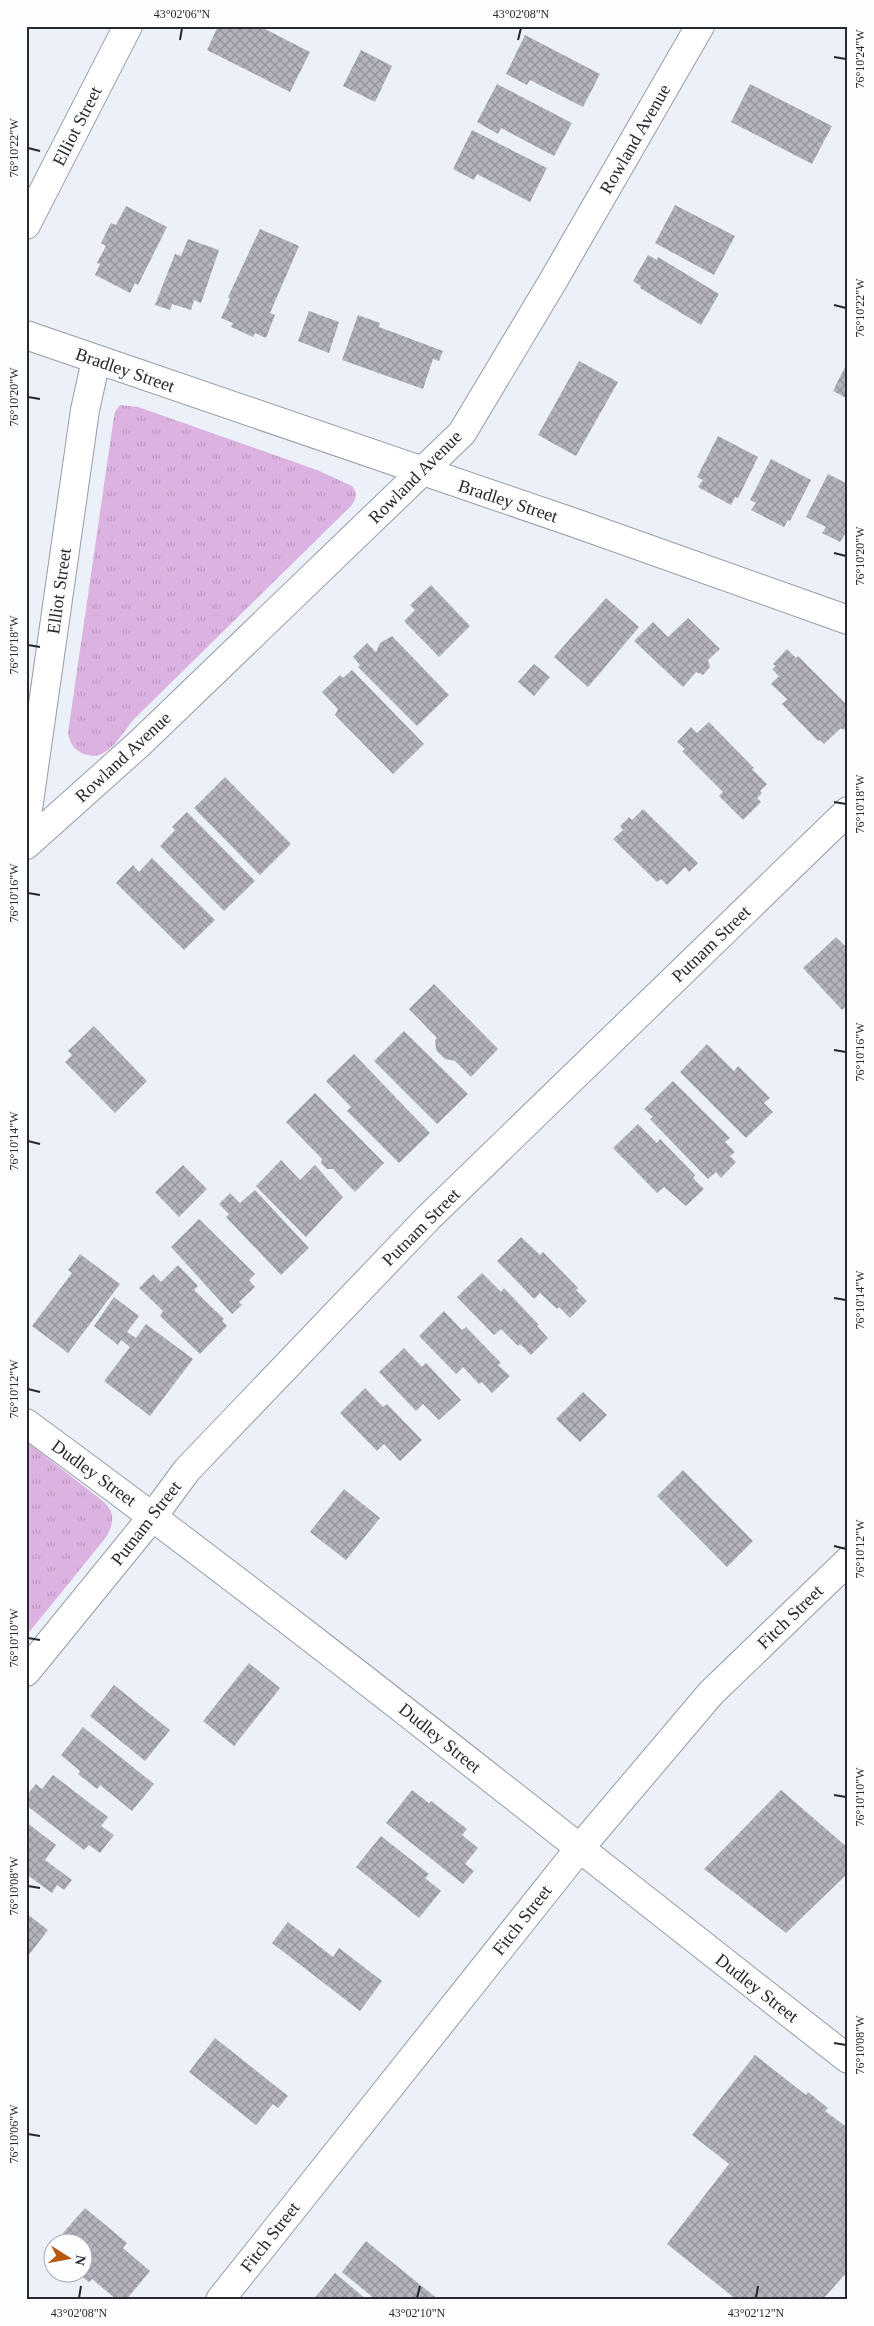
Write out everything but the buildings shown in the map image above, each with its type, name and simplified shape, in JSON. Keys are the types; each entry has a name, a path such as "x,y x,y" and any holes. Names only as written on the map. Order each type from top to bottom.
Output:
{"street":[{"name":"Elliot Street","path":"26,225 128,26"},
{"name":"Rowland Avenue","path":"26,845 140,743 462,433 553,281 700,26"},
{"name":"Bradley Street","path":"26,335 422,472 576,523 848,620"},
{"name":"Elliot Street","path":"26,823 85,410 96,360"},
{"name":"Putnam Street","path":"26,1672 153,1516 187,1470 428,1218 848,811"},
{"name":"Dudley Street","path":"26,1423 153,1516 349,1665 578,1849 848,2059"},
{"name":"Fitch Street","path":"220,2300 578,1849 711,1694 848,1561"}],"green space":[{"path":"120,405 138,407 317,470 352,486 356,496 352,505 134,719 113,746 107,751 93,756 78,751 71,743 68,733 113,423 115,412"},
{"path":"26,1441 104,1502 112,1514 112,1518 107,1536 26,1636"}]}
